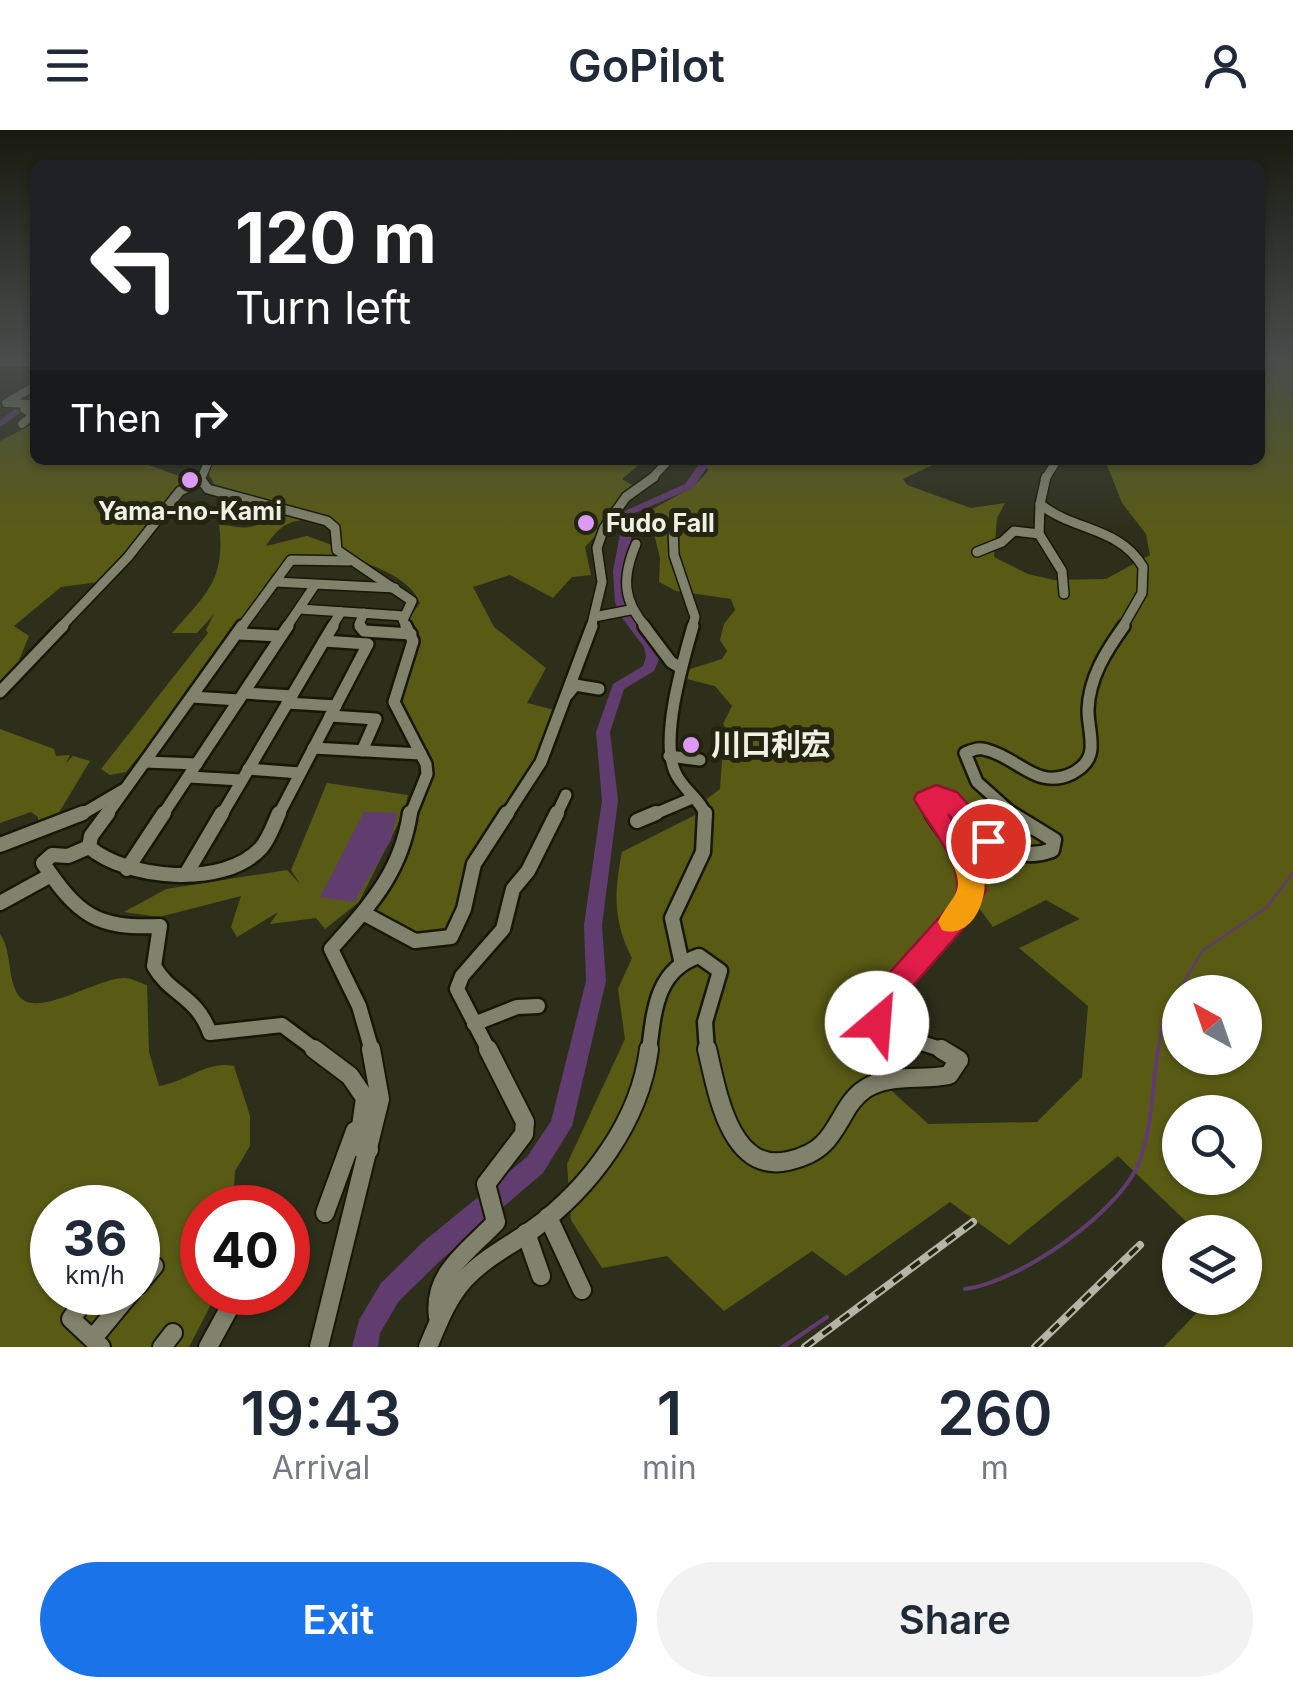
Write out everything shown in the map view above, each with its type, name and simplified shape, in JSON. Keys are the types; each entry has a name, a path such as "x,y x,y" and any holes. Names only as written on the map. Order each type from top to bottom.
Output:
{"street":[{"path":"22,424 30,418"},
{"path":"200,482 205,465"},
{"path":"363,914 411,942 424,944 451,937 464,909 474,864 541,762 594,617 602,582 597,548 604,528 626,497 665,465"},
{"path":"1053,465 1046,476 1040,504 1039,534 1062,571 1064,594"},
{"path":"0,692 128,558 183,488 200,482"},
{"path":"200,482 215,494 291,509 332,523 337,550 412,601 404,625 413,642 394,702 427,774 409,816 405,846 378,896 334,943 331,955 359,1006 376,1066 380,1099 319,1347"},
{"path":"428,1347 438,1317 464,1275 548,1217 576,1188 637,1105 648,1072 655,1001 666,975 681,960 699,956 720,971 704,1033 730,1134 748,1155 774,1162 805,1156 830,1142 853,1102 866,1088 888,1082 933,1080 949,1074 958,1060 946,1047 888,1035 877,1023 875,1010 964,908 972,890 970,870 926,799 936,794 949,799 977,832 996,847 1032,854 1052,850 1054,840 1049,834 997,806 971,770 966,753 976,747 989,748 1014,768 1040,778 1066,776 1086,764 1093,749 1088,709 1100,660 1131,615 1144,577 1141,562 1121,543 1040,504"},
{"path":"166,511 189,509 202,516"},
{"path":"673,527 674,555 694,617 681,668 669,756 672,770 690,799 706,809 709,826 698,871 672,918 681,960"},
{"path":"978,552 1002,542 1014,531 1039,534"},
{"path":"636,544 627,566 630,610 662,645 671,662 681,668"},
{"path":"88,847 91,836 291,560 350,561"},
{"path":"275,582 398,588"},
{"path":"127,870 315,585"},
{"path":"300,609 404,616"},
{"path":"594,617 630,610"},
{"path":"186,874 341,612"},
{"path":"364,613 359,624 364,631 411,634"},
{"path":"237,634 281,636"},
{"path":"88,847 127,870 186,874 252,858 368,644 324,641"},
{"path":"564,695 570,694 575,686 599,689"},
{"path":"192,697 290,699 376,719 362,752"},
{"path":"313,748 421,754"},
{"path":"669,756 700,760"},
{"path":"146,762 197,764"},
{"path":"188,777 300,773"},
{"path":"0,845 78,816 127,788"},
{"path":"438,1317 433,1300 439,1282 496,1222 486,1184 524,1134 525,1122 457,989 462,976 503,929 513,890 528,871 566,795"},
{"path":"637,821 690,799"},
{"path":"88,847 68,856 52,856 42,864 82,915 106,924 160,926 150,955 158,978 198,1006 210,1033 282,1026 350,1076 364,1098 358,1146 369,1150"},
{"path":"0,903 51,875"},
{"path":"474,1024 517,1007 538,1006"},
{"path":"326,1214 363,1108"},
{"path":"548,1217 582,1290"},
{"path":"526,1233 541,1276"},
{"path":"74,1315 71,1319 98,1342 116,1315"},
{"path":"208,1347 225,1315"}],"shaded area":[{"path":"1265,417 1293,417 1293,1347 1164,1347 1195,1315 1262,1315 1262,1215 1179,1215 1118,1156 1009,1245 950,1202 846,1276 812,1251 724,1311 667,1256 602,1268 571,1220 567,1164 625,1039 618,989 632,958 621,932 617,906 622,852 695,815 699,805 720,789 723,748 732,736 723,724 732,706 715,686 687,679 690,669 722,659 727,651 720,640 724,624 735,610 731,599 676,591 659,582 660,559 649,511 693,487 708,471 706,465 933,465 903,479 907,485 971,508 1005,503 997,518 994,557 1028,574 1054,580 1106,579 1150,555 1146,534 1122,503 1107,465 1265,465","holes":["970,896 993,927 1046,900 1080,919 1019,948 1088,1006 1082,1077 1037,1122 928,1124 873,1069 866,1048 869,1025 880,1000 916,952"]},
{"path":"30,426 30,465 149,465 179,476 193,473 138,544 99,582 61,587 14,626 29,636 15,670 0,681 0,441"},
{"path":"639,465 622,479 632,485 613,517 585,547 591,575 572,577 553,598 510,575 473,587 494,627 546,668 527,703 555,710 539,757 471,870 458,915 444,938 411,942 368,909 412,837 426,766 394,702 420,645 421,639 409,619 420,603 396,577 338,551 332,522 293,522 272,537 266,546 307,536 332,545 336,560 289,559 272,575 213,665 126,772 110,775 101,769 208,633 214,614 197,633 172,633 211,585 219,559 219,524 252,527 280,509 218,491 205,467"},
{"path":"0,729 54,749 56,756 70,755 66,763 73,756 90,761 58,814 38,822 31,812 0,823"},
{"path":"327,783 408,795 404,812 359,902 325,929 316,918 270,924 278,912 237,937 231,927 241,896 159,917 124,912 166,889 287,870 300,884 291,870"},
{"path":"364,812 397,813 391,840 354,902 320,897"},
{"path":"0,934 14,987 23,1000 32,1003 58,999 124,978 147,985 149,1052 159,1086 215,1066 234,1066 250,1116 250,1146 235,1171 234,1185 180,1185 180,1315 206,1315 189,1347 0,1347"}],"waterway":[{"path":"0,424 10,417"},
{"path":"365,1347 368,1329 390,1292 432,1251 535,1165 561,1126 596,981 593,925 610,800 603,732 618,687 649,668 653,657 651,646 626,615 621,602 619,571 626,534 617,517 689,486 704,465"},
{"path":"1158,1051 1163,1019 1202,951 1266,908 1293,873"},
{"path":"965,1289 1013,1273 1067,1241 1114,1199 1131,1178 1145,1144 1158,1049"},
{"path":"783,1347 827,1317"}],"railway":[{"path":"805,1347 973,1222"},
{"path":"1035,1347 1140,1245"}],"slow traffic":[{"path":"952,922 969,902 972,890 970,870 963,859"}],"place":[{"name":"Yama-no-Kami","path":"190,480"},
{"name":"Fudo Fall","path":"586,523"},
{"name":"川口利宏","path":"691,745"}],"route":[{"path":"877,1023 875,1010 969,902 972,890 970,870 929,809 928,796 936,794 949,799 988,841"}]}
